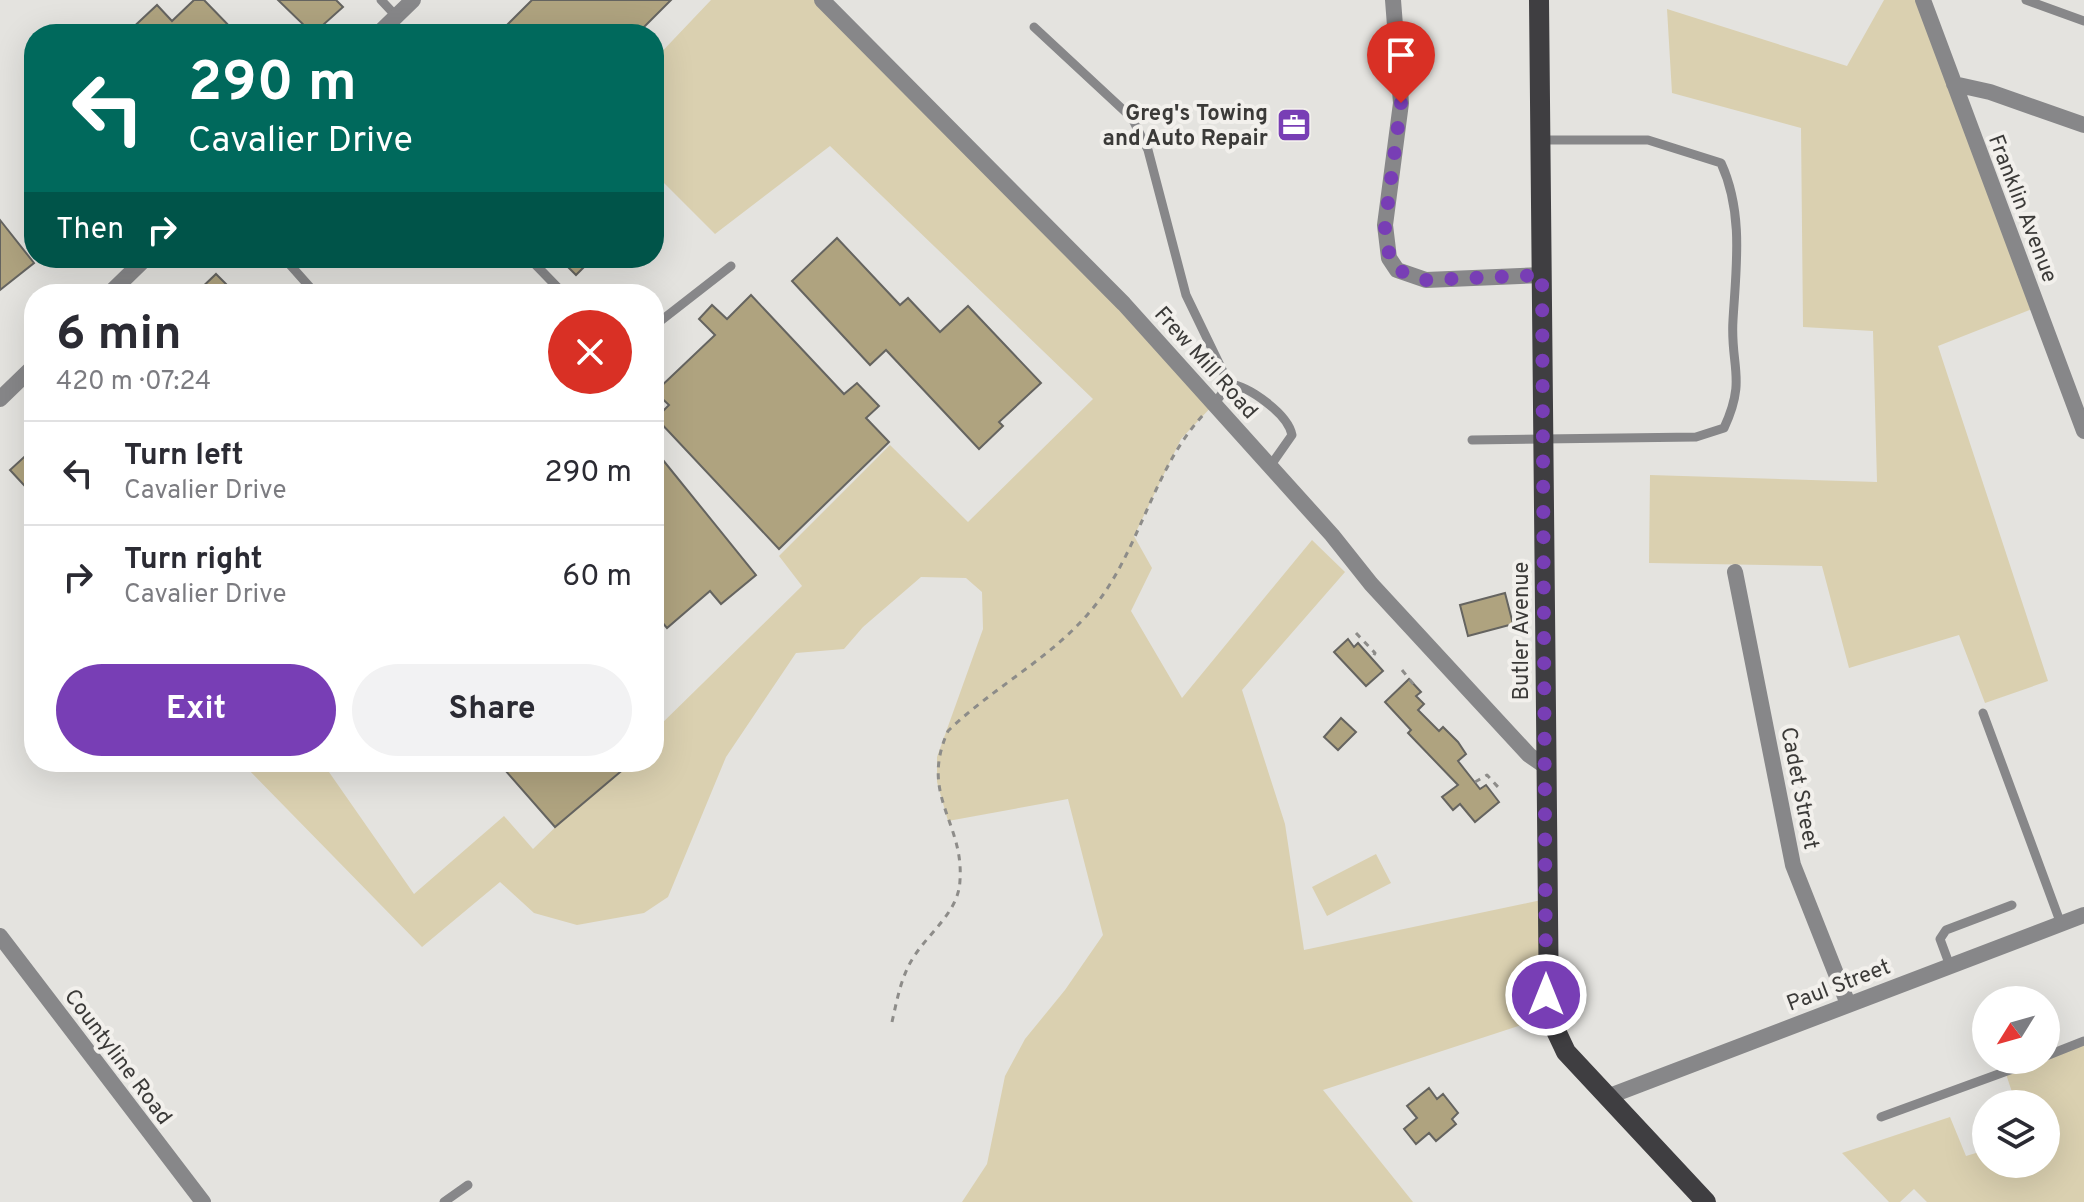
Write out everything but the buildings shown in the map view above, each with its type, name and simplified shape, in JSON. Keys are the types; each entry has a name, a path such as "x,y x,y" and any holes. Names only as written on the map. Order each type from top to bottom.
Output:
{"main road":[{"name":"Butler Avenue","path":"1538,1 1549,1016 1566,1052 1706,1202"}],"street":[{"path":"388,24 413,0"},
{"name":"Frew Mill Road","path":"822,0 1124,304 1271,465 1371,584 1529,755 1545,766"},
{"path":"1393,0 1401,103 1385,225 1389,258 1397,270 1426,280 1542,275"},
{"name":"Franklin Avenue","path":"1923,0 2084,431"},
{"path":"1954,84 1990,92 2084,125"},
{"path":"119,284 136,268"},
{"path":"0,399 24,376"},
{"name":"Cadet Street","path":"1735,572 1793,865 1848,1004"},
{"name":"Paul Street","path":"1607,1097 2084,915"},
{"name":"Countyline Road","path":"0,936 203,1202"}],"lane":[{"path":"381,0 396,16"},
{"path":"2026,0 2084,21"},
{"path":"1034,27 1132,118 1148,150 1186,295 1229,384"},
{"path":"1472,440 1696,437 1724,428 1736,402 1739,372 1733,323 1738,281 1733,190 1721,163 1648,140 1541,140"},
{"path":"664,318 731,266"},
{"path":"293,268 307,284"},
{"path":"539,268 554,284"},
{"path":"1215,403 1229,384"},
{"path":"1229,384 1240,385 1280,414 1292,430 1292,435 1271,465"},
{"path":"1983,713 2061,924"},
{"path":"1950,966 1940,939 1946,930 2012,905"},
{"path":"2060,1050 2084,1041"},
{"path":"1881,1117 1999,1074"},
{"path":"444,1202 468,1185"}],"path":[{"path":"892,1022 902,980 913,958 952,908 961,882 959,860 937,782 937,757 948,731 1090,613 1124,558 1181,439 1215,403"},
{"path":"1356,633 1376,654 1372,659"},
{"path":"1402,670 1414,685"},
{"path":"1475,782 1487,775 1498,787"}],"shaded area":[{"path":"711,0 822,0 1215,403 1181,439 1134,536 1152,568 1131,611 1182,698 1312,540 1345,572 1242,690 1285,824 1304,950 1546,899 1549,1016 1323,1090 1413,1202 962,1202 987,1164 1005,1076 1025,1039 1065,990 1103,935 1068,799 948,821 937,782 937,757 983,629 982,592 966,578 921,577 863,627 844,649 796,653 726,757 668,897 644,913 577,925 534,913 500,882 422,947 251,772 329,772 414,894 504,816 533,849 612,772 664,772 664,721 802,586 779,556 890,445 968,522 1093,399 830,146 715,234 664,183 664,49"},
{"path":"1884,0 1923,0 2037,307 1938,346 2048,681 1985,703 1959,635 1849,668 1822,566 1649,563 1650,475 1877,482 1873,331 1803,327 1801,128 1672,93 1667,9 1847,66"},
{"path":"1376,854 1391,883 1327,916 1312,887"},
{"path":"2084,1044 2084,1202 1927,1202 1914,1189 1900,1202 1889,1202 1842,1153 1950,1117 1966,1156 1972,1154 1972,1178 2060,1178 2060,1090 2011,1090 2006,1074 2060,1074 2060,1053"}],"place":[{"name":"Greg's Towing and Auto Repair","path":"1294,125"}],"route":[{"path":"1401,103 1385,225 1385,244 1397,270 1409,277 1426,280 1542,275 1546,995"}]}
